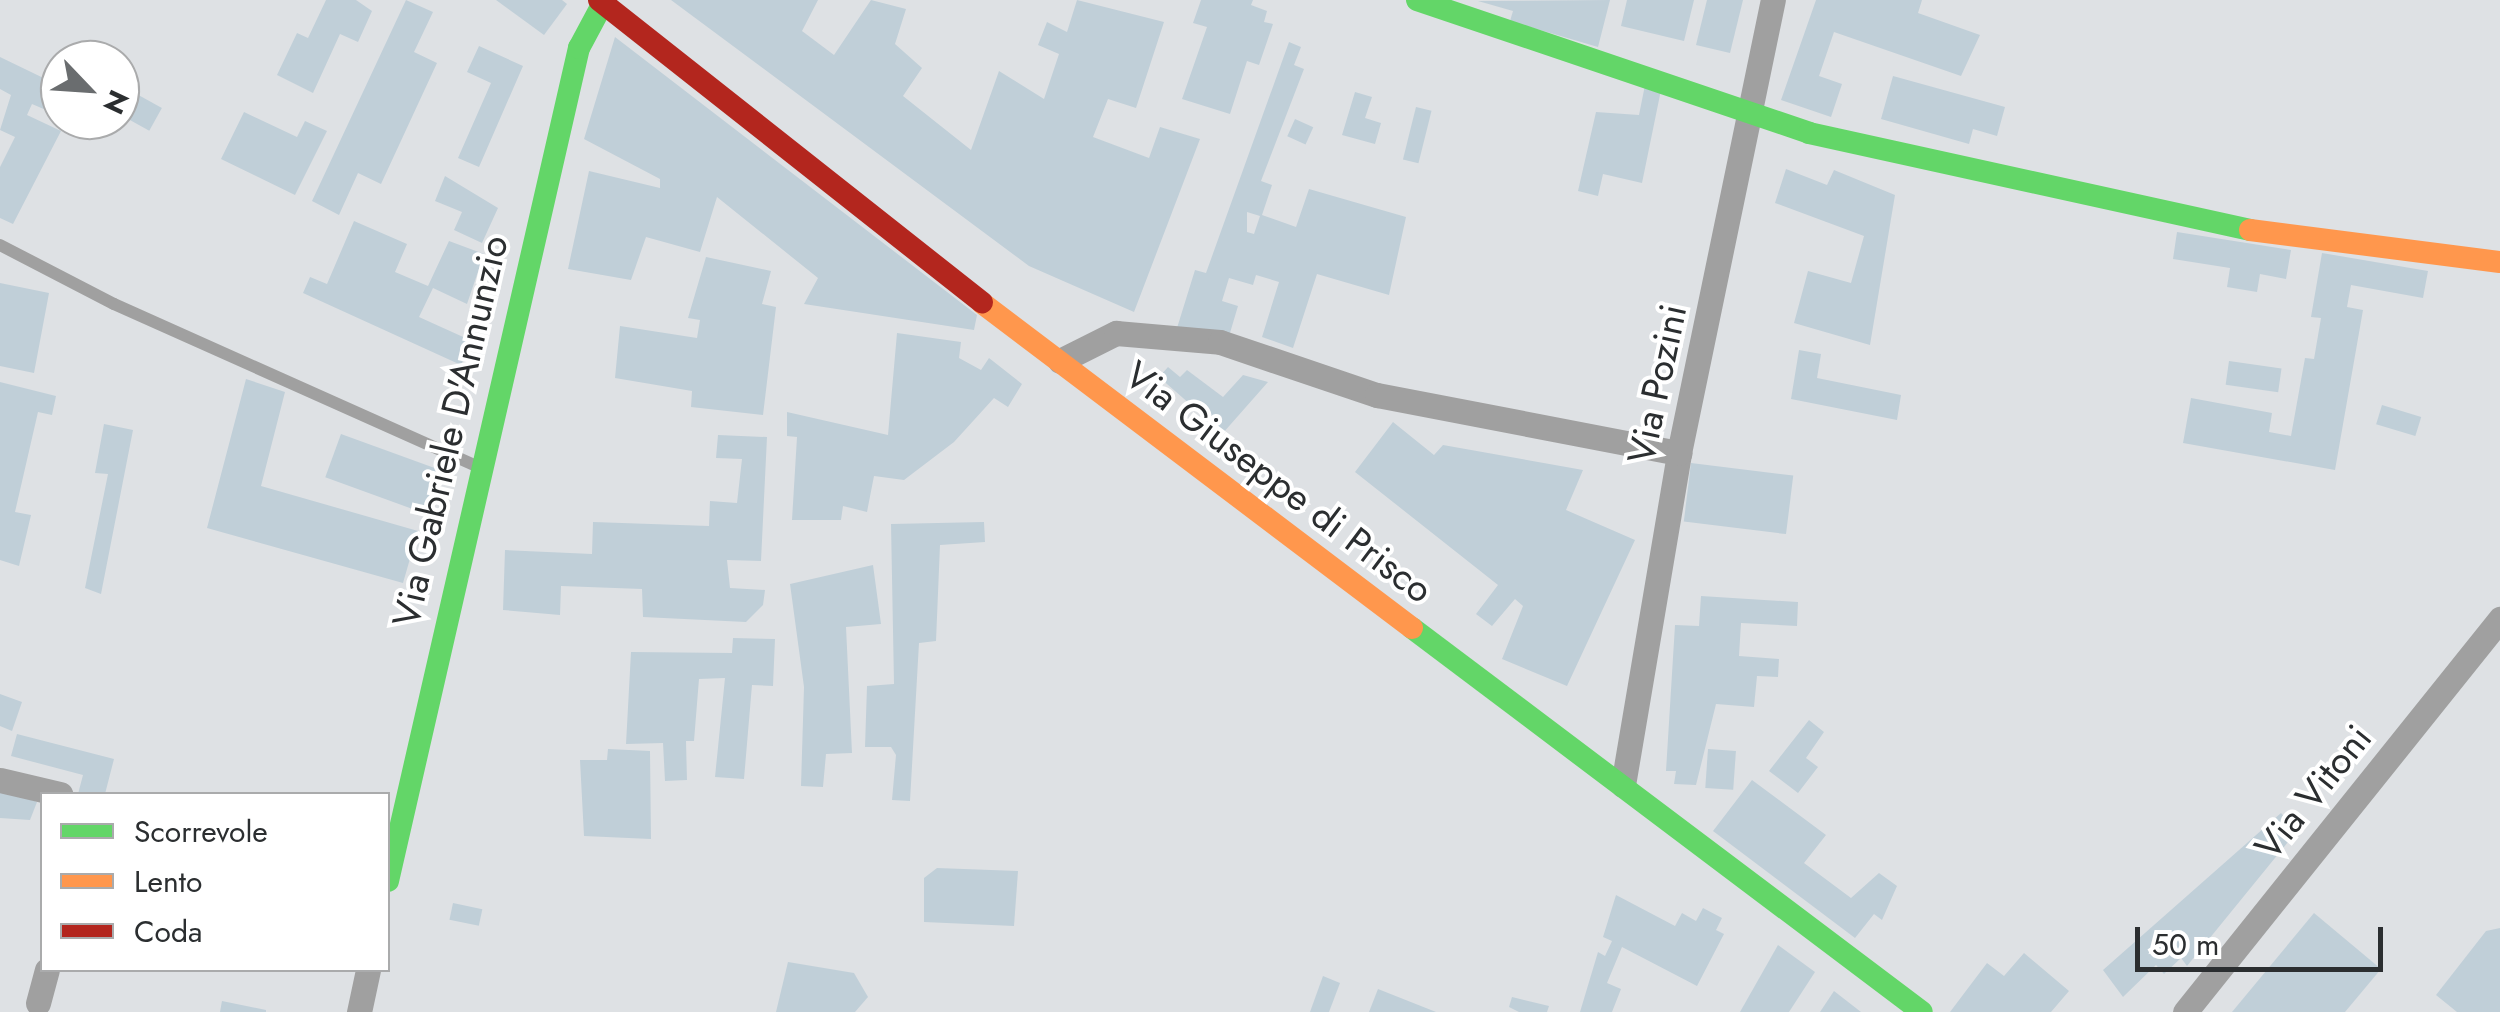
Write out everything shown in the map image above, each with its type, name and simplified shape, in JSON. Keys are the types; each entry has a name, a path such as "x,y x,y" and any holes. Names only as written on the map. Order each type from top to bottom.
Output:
{"street":[{"path":"1417,0 1809,133 2204,224 2500,262"},
{"name":"Via Pozini","path":"1623,786 1680,453 1754,112 1773,0"},
{"name":"Via Giuseppe di Prisco","path":"602,2 1060,361 1922,1012"},
{"name":"Via Gabriele D'Annunzio","path":"390,872 479,467 579,48 602,2"},
{"path":"1060,361 1116,333 1220,342 1376,396 1680,453"},
{"name":"Via Vitoni","path":"2185,1012 2500,619"},
{"path":"0,780 51,792"},
{"path":"38,1003 46,972"},
{"path":"359,1012 368,972"}],"lane":[{"path":"0,246 114,304 479,467"}],"building":[{"path":"326,0 356,0 372,11 358,42 340,34 313,93 277,75 297,33 308,38"},
{"path":"406,0 433,12 414,52 437,63 381,184 358,173 339,215 312,201"},
{"path":"496,0 562,0 567,4 544,35"},
{"path":"671,0 818,0 802,31 834,55 871,0 906,9 895,44 922,68 903,96 971,150 999,71 1044,99 1059,54 1038,45 1047,22 1067,32 1077,0 1164,22 1136,108 1108,99 1093,137 1149,158 1160,127 1200,139 1134,312 1029,266"},
{"path":"1201,0 1253,0 1251,5 1267,11 1264,22 1273,24 1259,65 1247,61 1230,114 1182,99 1207,27 1193,23"},
{"path":"1610,0 1598,47 1510,21 1513,11 1478,1"},
{"path":"1627,0 1694,0 1684,41 1621,26"},
{"path":"1707,0 1743,0 1730,53 1696,45"},
{"path":"1816,0 1922,0 1918,13 1980,35 1961,76 1834,32 1819,76 1842,84 1831,117 1781,100"},
{"path":"615,37 977,315 974,330 804,304 818,278 717,197 700,252 646,237 631,280 568,269 589,171 660,188 660,179 584,139"},
{"path":"1289,42 1301,47 1294,65 1304,69 1261,181 1272,185 1262,215 1296,227 1309,189 1406,217 1389,295 1317,274 1293,348 1262,337 1279,282 1256,275 1253,285 1229,278 1222,301 1238,306 1227,343 1177,328 1195,270 1206,273","holes":["1247,212 1260,216 1254,234 1247,232"]},
{"path":"479,46 523,66 479,167 458,158 491,83 467,72"},
{"path":"0,57 40,76 40,107 32,104 27,115 40,121 40,140 56,140 13,224 0,218 0,167 15,137 0,130 11,95 0,89"},
{"path":"1893,76 2005,107 1997,136 1973,129 1969,144 1881,119"},
{"path":"1645,85 1661,90 1642,183 1603,174 1598,196 1578,191 1596,112 1639,115"},
{"path":"1355,92 1372,97 1365,118 1381,123 1375,144 1342,135"},
{"path":"140,96 162,108 149,131 140,126"},
{"path":"1416,107 1432,111 1418,163 1403,159"},
{"path":"244,112 297,137 305,121 327,131 295,195 221,159"},
{"path":"1295,119 1313,127 1306,144 1287,136"},
{"path":"1786,169 1827,185 1834,170 1895,195 1870,345 1794,323 1808,271 1851,283 1864,236 1775,203"},
{"path":"445,176 498,208 482,243 454,230 462,212 435,201"},
{"path":"354,221 407,244 395,272 428,286 449,241 484,254 467,304 433,288 419,317 472,341 461,365 303,293 310,277 327,284"},
{"path":"2177,232 2291,250 2286,279 2260,274 2257,292 2227,287 2230,268 2173,259"},
{"path":"2322,253 2428,271 2423,298 2351,285 2347,307 2363,310 2335,470 2183,443 2191,398 2272,413 2269,432 2291,436 2305,358 2314,359 2321,318 2311,317"},
{"path":"706,257 771,271 762,304 776,307 763,415 691,407 692,391 615,378 620,326 697,338 700,320 688,318"},
{"path":"0,283 49,293 34,373 0,366"},
{"path":"897,333 961,342 959,358 981,370 989,358 1022,384 1008,407 994,398 954,442 904,480 874,476 867,512 843,506 841,520 792,520 797,437 787,436 787,412 888,435"},
{"path":"1799,350 1821,354 1817,378 1901,395 1897,420 1791,399"},
{"path":"2229,361 2281,368 2278,392 2226,385"},
{"path":"1168,367 1180,377 1187,370 1223,397 1243,375 1268,382 1223,433 1159,377"},
{"path":"246,379 285,392 261,486 418,531 403,583 207,528"},
{"path":"0,382 56,396 52,415 38,412 15,512 31,515 19,566 0,560"},
{"path":"2382,405 2421,417 2415,436 2376,424"},
{"path":"1393,422 1434,455 1443,445 1583,470 1566,510 1635,540 1567,686 1502,659 1523,606 1515,599 1492,626 1476,614 1498,585 1355,472"},
{"path":"104,424 133,430 101,594 85,588 108,474 95,473"},
{"path":"341,434 439,470 423,513 325,477"},
{"path":"718,435 767,437 761,561 727,560 730,588 765,590 763,605 746,622 643,617 642,589 561,586 560,615 503,610 505,550 592,554 593,522 709,526 710,501 737,503 742,459 716,458"},
{"path":"1691,463 1793,476 1786,534 1684,522"},
{"path":"984,522 985,542 940,545 936,641 919,643 910,801 892,800 896,755 891,747 865,747 867,686 894,684 891,524"},
{"path":"873,565 881,624 846,627 852,753 826,754 823,787 801,786 804,687 790,584"},
{"path":"1701,596 1798,602 1797,626 1741,623 1739,656 1779,659 1778,677 1757,676 1754,707 1716,704 1696,785 1674,784 1676,771 1666,771 1675,625 1699,626"},
{"path":"733,638 775,639 773,686 752,685 744,779 715,777 725,678 699,679 694,741 686,741 687,780 665,781 663,743 626,744 631,652 732,653"},
{"path":"0,694 22,702 12,731 0,726"},
{"path":"1809,720 1824,732 1806,758 1818,767 1798,793 1769,771"},
{"path":"17,734 114,759 106,792 79,792 83,775 11,756"},
{"path":"608,749 650,751 651,839 584,836 580,760 607,760"},
{"path":"1708,749 1736,751 1733,790 1705,788"},
{"path":"1752,780 1826,835 1804,863 1851,898 1879,873 1897,886 1882,920 1874,914 1855,938 1713,831"},
{"path":"0,788 37,802 30,820 0,818"},
{"path":"2281,813 2297,831 2187,966 2181,958 2164,974 2156,965 2123,997 2103,970"},
{"path":"937,868 1018,871 1014,926 924,922 924,878"},
{"path":"1616,895 1675,926 1682,913 1696,921 1703,908 1722,918 1716,930 1724,934 1697,986 1622,947 1607,983 1621,989 1612,1012 1580,1012 1598,952 1605,956 1612,941 1603,937"},
{"path":"453,903 482,909 479,926 449,920"},
{"path":"2314,913 2381,969 2345,1012 2232,1012"},
{"path":"2500,928 2500,1012 2457,1012 2436,995 2486,931"},
{"path":"1778,945 1815,972 1789,1012 1740,1012"},
{"path":"2024,953 2069,991 2051,1012 1950,1012 1987,963 2004,976"},
{"path":"788,962 854,973 868,997 855,1012 776,1012"},
{"path":"1323,976 1340,983 1329,1012 1310,1012"},
{"path":"1378,989 1436,1012 1369,1012"},
{"path":"1834,991 1861,1012 1820,1012"},
{"path":"1512,997 1549,1006 1547,1012 1519,1012 1509,1007"},
{"path":"222,1001 266,1010 266,1012 220,1012"}],"traffic: fast":[{"path":"1417,0 1809,133 2250,230"},
{"path":"390,872 579,48 603,3"},
{"path":"1412,628 1922,1012"}],"traffic: slow":[{"path":"2250,230 2500,262"},
{"path":"982,303 1412,628"}],"traffic: jam":[{"path":"599,0 982,303"}]}
